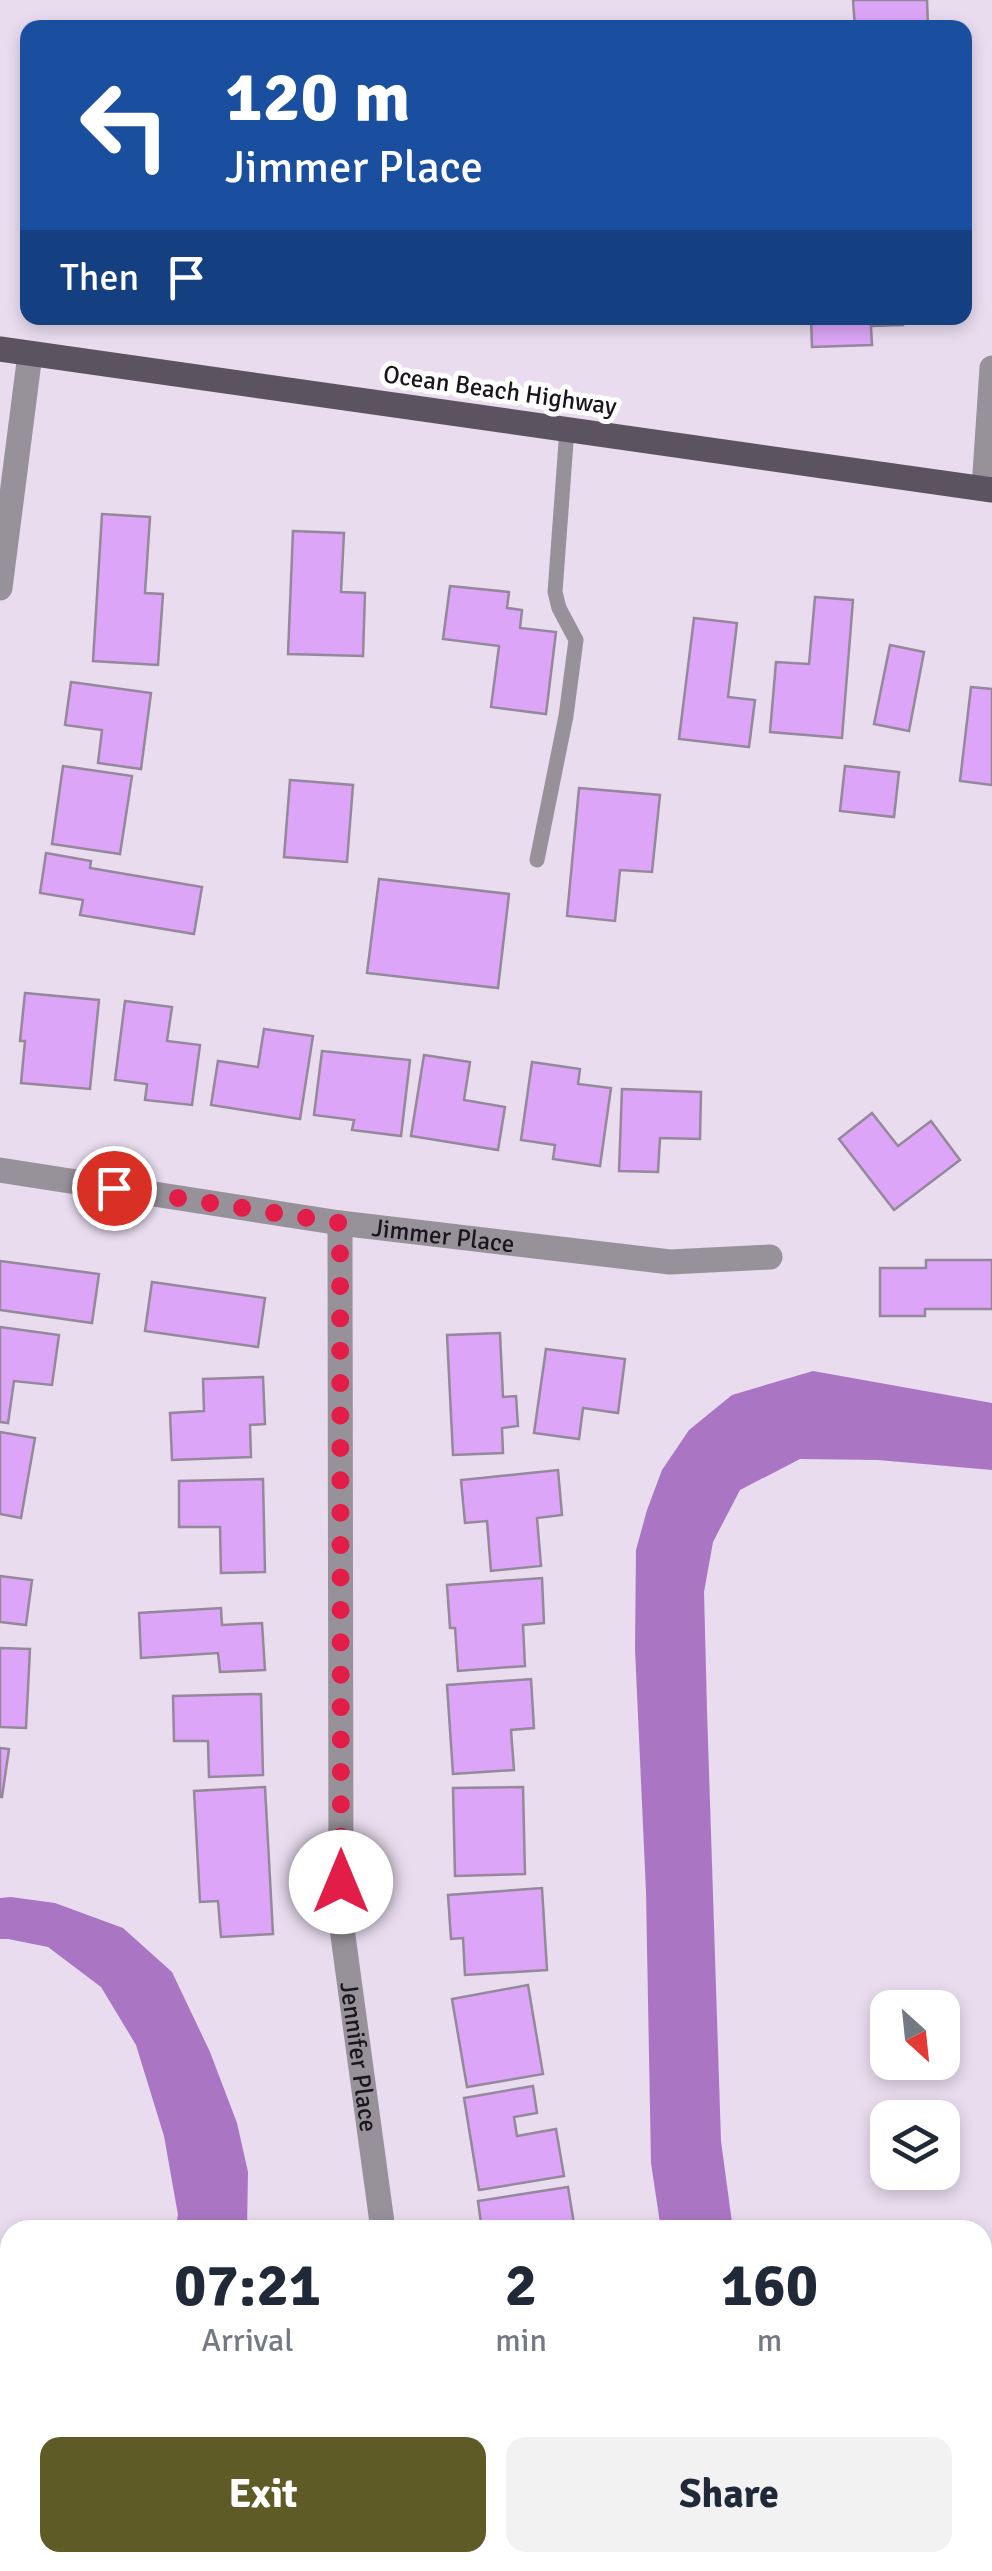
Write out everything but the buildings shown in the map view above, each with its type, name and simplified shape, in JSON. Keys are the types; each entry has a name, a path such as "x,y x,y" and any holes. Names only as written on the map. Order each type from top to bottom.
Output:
{"main road":[{"name":"Ocean Beach Highway","path":"0,350 988,489"}],"street":[{"path":"0,588 30,354"},
{"path":"988,489 992,368"},
{"name":"Jimmer Place","path":"0,1170 340,1223 670,1262 770,1258"},
{"name":"Jennifer Place","path":"340,1223 341,1921 382,2220"}],"lane":[{"path":"537,860 566,716 576,640 555,592 568,429"}],"shaded area":[{"path":"813,1371 992,1403 992,1470 878,1460 800,1459 740,1490 713,1542 704,1592 707,1710 721,2141 732,2220 660,2220 651,2163 646,1892 635,1649 636,1550 662,1470 689,1430 732,1395"},
{"path":"0,1898 55,1903 123,1928 172,1972 210,2052 237,2123 248,2172 247,2220 177,2220 164,2136 136,2045 101,1987 48,1947 0,1939"}],"route":[{"path":"114,1188 340,1223 341,1882"}]}
